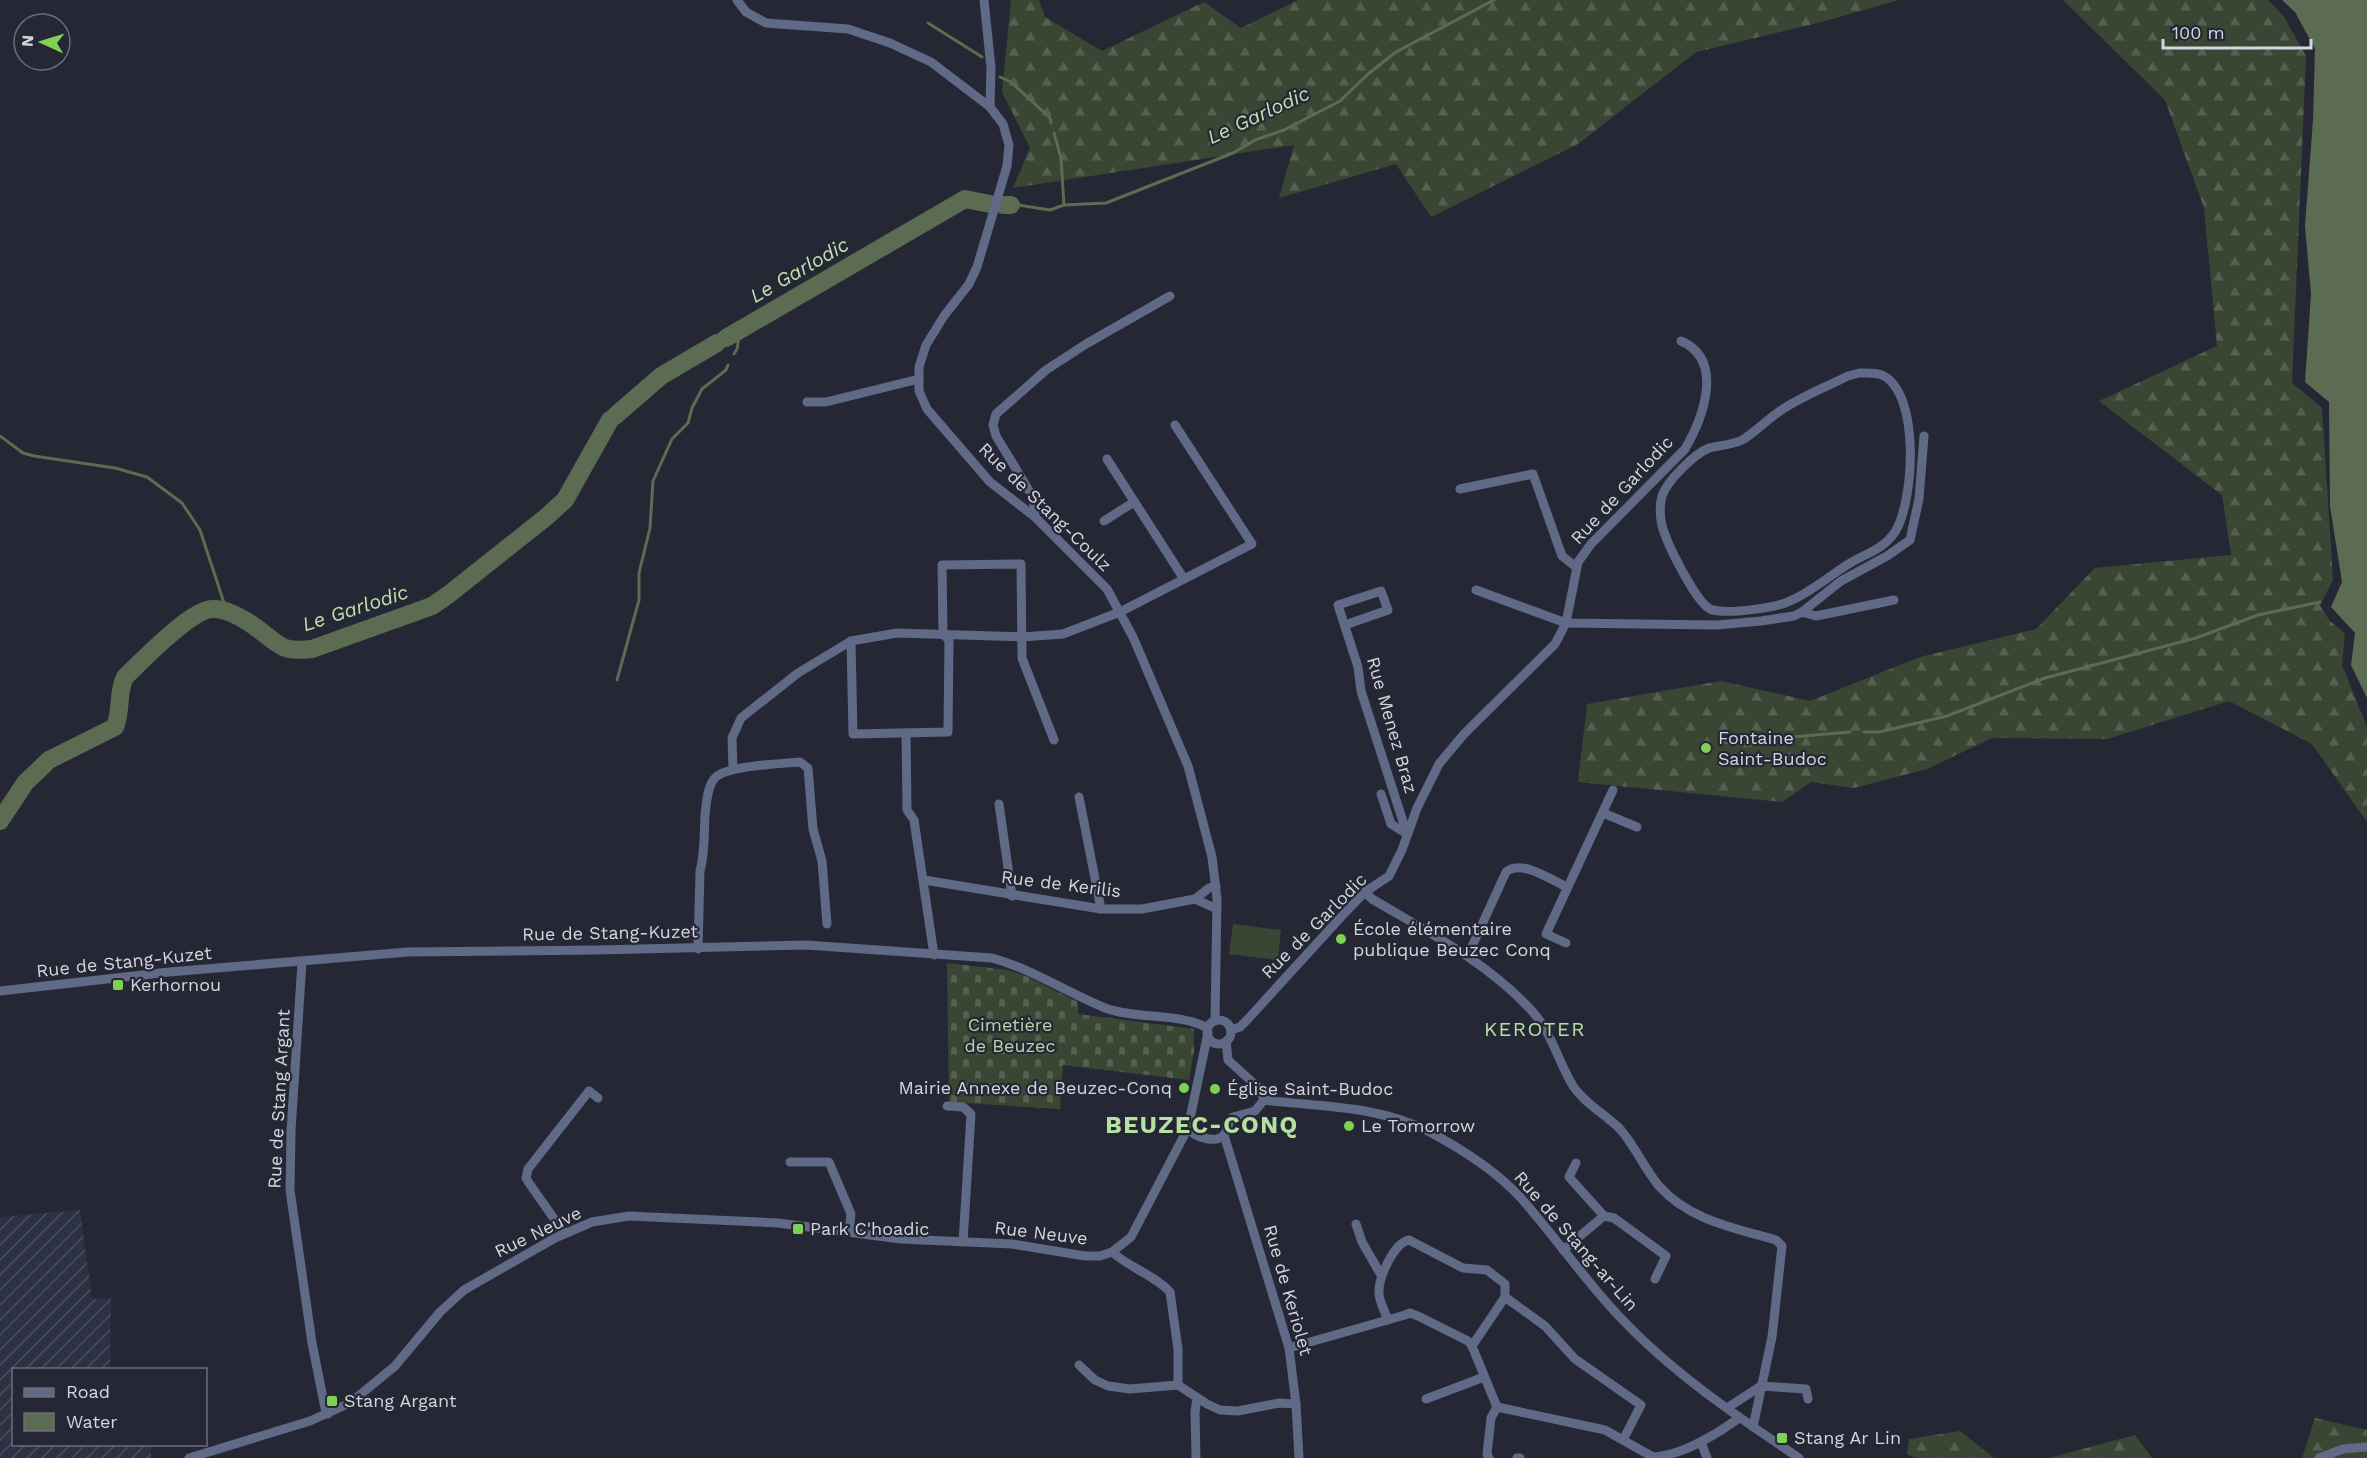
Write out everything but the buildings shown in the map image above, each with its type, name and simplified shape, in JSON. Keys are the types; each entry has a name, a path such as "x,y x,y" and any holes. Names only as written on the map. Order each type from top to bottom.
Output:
{"street":[{"path":"737,0 746,12 766,23 848,29 890,43 931,62 990,107"},
{"path":"984,0 991,68 990,107"},
{"name":"Rue de Stang-Coulz","path":"990,107 1003,124 1006,134 1009,145 1007,166 977,267 964,291 944,316 926,345 919,367 919,392 927,409 990,482 1035,517 1107,589 1133,637 1188,766 1212,857 1217,909 1210,1027"},
{"path":"1035,517 1033,497 996,436 993,425 996,414 1046,370 1086,344 1170,296"},
{"name":"Rue de Garlodic","path":"1231,1030 1240,1027 1247,1020 1365,892 1389,876 1439,764 1493,704 1555,644 1566,623 1576,567 1591,544 1686,449 1695,433 1704,406 1708,381 1705,367 1693,346 1681,341"},
{"path":"1871,373 1883,376 1892,384 1900,398 1908,422 1911,447 1907,490 1896,531 1883,546 1848,564 1809,592 1787,603 1740,610 1709,609 1696,597 1664,532 1661,515 1662,495 1685,465 1707,449 1742,441 1781,410 1848,376 1871,373"},
{"path":"807,402 826,402 919,379"},
{"path":"734,769 732,738 741,718 798,673 851,641 897,633 1022,637 1064,634 1120,612 1252,544 1175,425"},
{"path":"1476,590 1566,623 1717,625 1772,619 1802,612 1841,581 1887,556 1910,540 1918,499 1924,436"},
{"path":"1107,459 1184,579"},
{"path":"1460,489 1533,474 1562,556 1576,567"},
{"path":"1646,490 1662,495"},
{"path":"1104,521 1134,502"},
{"path":"851,641 853,734 948,732 949,640 943,634 942,565 1021,564 1022,658 1054,740"},
{"name":"Rue Menez Braz","path":"1345,625 1388,610 1381,591 1338,605 1358,667 1361,691 1407,834"},
{"path":"1802,612 1816,616 1894,600"},
{"path":"906,733 907,810 914,820 934,955"},
{"path":"698,948 700,872 703,861 706,805 713,780 721,773 734,769 800,762 808,768 813,829 822,861 827,924"},
{"path":"1566,943 1546,934 1613,790"},
{"path":"1381,794 1390,824 1407,834"},
{"path":"1079,797 1101,909"},
{"path":"999,804 1012,896"},
{"path":"1603,813 1637,827"},
{"path":"1468,955 1506,872 1510,869 1523,867 1567,887"},
{"name":"Rue de Kerilis","path":"924,880 1101,909 1142,909 1195,899 1216,885"},
{"path":"1365,892 1372,899 1468,955 1516,994 1533,1012 1555,1045 1574,1087 1589,1104 1620,1130 1657,1184 1680,1206 1704,1219 1776,1240 1782,1246 1772,1337 1753,1427"},
{"path":"1195,899 1217,909"},
{"name":"Rue de Stang-Kuzet","path":"0,991 170,972 302,962 362,954 806,945 992,958 1017,965 1106,1008 1131,1014 1195,1022 1210,1027"},
{"name":"Rue de Stang Argant","path":"302,962 291,1131 290,1190 312,1343 328,1414"},
{"path":"1225,1022 1231,1030 1230,1037 1226,1041 1220,1044 1213,1042 1210,1027 1225,1022"},
{"name":"Rue Neuve","path":"189,1458 328,1414 364,1393 395,1366 440,1312 464,1290 564,1233 592,1222 629,1216 796,1224 901,1239 1012,1244 1085,1256 1100,1256 1112,1252 1131,1237 1188,1128 1210,1027"},
{"path":"1188,1128 1195,1136 1213,1139 1224,1135 1233,1117 1255,1111 1264,1100 1260,1089 1228,1060 1226,1041"},
{"path":"564,1233 529,1183 526,1174 589,1090 598,1098"},
{"name":"Rue de Stang-ar-Lin","path":"1264,1100 1367,1110 1390,1116 1428,1131 1471,1157 1520,1197 1592,1286 1631,1329 1663,1359 1739,1418 1799,1458"},
{"path":"947,1106 963,1107 971,1114 963,1242"},
{"name":"Rue de Keriolet","path":"1224,1135 1289,1348 1296,1404 1299,1458"},
{"path":"790,1162 829,1162 851,1214 849,1231"},
{"path":"1576,1163 1569,1177 1604,1216 1614,1218 1666,1256 1655,1279"},
{"path":"1563,1250 1604,1216"},
{"path":"1356,1224 1362,1242 1382,1275"},
{"path":"1388,1320 1378,1294 1382,1275 1398,1246 1403,1241 1409,1240 1463,1268 1487,1270 1505,1284 1505,1297 1472,1346"},
{"path":"1112,1252 1125,1264 1164,1285 1170,1292 1178,1349 1178,1385"},
{"path":"1505,1297 1545,1326 1575,1359 1641,1405 1624,1438"},
{"path":"1289,1348 1410,1313 1461,1337 1472,1346 1497,1407"},
{"path":"1079,1365 1095,1380 1108,1386 1130,1389 1178,1385 1220,1410 1238,1411 1279,1403 1296,1404"},
{"path":"1426,1399 1484,1377"},
{"path":"1727,1408 1761,1386 1806,1389 1808,1399"},
{"path":"1196,1458 1197,1398"},
{"path":"1497,1407 1605,1430 1624,1438 1653,1457 1701,1442 1739,1418"},
{"path":"1489,1458 1487,1454 1491,1418 1497,1407"},
{"path":"1701,1442 1707,1458"},
{"path":"2319,1458 2343,1449 2367,1448"}],"shaded area":[{"path":"80,1210 92,1299 111,1298 110,1368 12,1368 12,1446 151,1446 151,1458 0,1458 0,1217"}],"green space":[{"path":"1011,0 1039,0 1045,17 1102,51 1204,2 1241,28 1298,0 1899,0 1818,23 1696,52 1578,144 1431,217 1396,164 1279,198 1294,145 1013,188 1030,148 1002,92"},
{"path":"2063,0 2268,0 2284,17 2306,56 2292,383 2322,408 2333,580 2320,605 2329,620 2345,634 2342,665 2367,727 2367,822 2312,744 2229,701 2107,739 1992,738 1927,769 1854,788 1811,782 1782,802 1578,782 1587,704 1721,681 1810,701 1920,657 2036,629 2095,568 2231,555 2222,495 2099,401 2217,346 2204,208 2165,100"},
{"path":"1233,924 1281,930 1278,960 1229,954"},
{"name":"Cimetière de Beuzec","path":"947,963 1008,970 1028,977 1078,1002 1078,1014 1194,1029 1194,1051 1189,1080 1063,1065 1060,1109 949,1102"},
{"path":"2315,1418 2367,1430 2367,1458 2302,1458"},
{"path":"1960,1431 1994,1458 1915,1458 1907,1454 1909,1439"},
{"path":"2135,1435 2152,1458 2049,1458"}],"water":[{"path":"2282,0 2367,0 2367,698 2351,665 2355,633 2331,607 2342,582 2330,506 2329,402 2305,382 2311,294 2305,226 2313,120 2315,49 2295,12"}],"waterway":[{"name":"Le Garlodic","path":"1018,205 1050,210 1064,205 1106,203 1233,153 1255,140 1284,130 1340,101 1368,74 1396,52 1494,0"},
{"path":"928,23 982,57"},
{"path":"1000,77 1011,82 1050,118 1051,123"},
{"path":"1054,133 1061,158 1064,205"},
{"name":"Le Garlodic","path":"726,338 965,199 990,204"},
{"name":"Le Garlodic","path":"1003,205 1011,205"},
{"path":"734,354 740,330"},
{"name":"Le Garlodic","path":"615,416 661,376 717,343"},
{"path":"617,680 639,600 639,573 650,528 653,481 672,439 688,423 692,408 702,389 726,370 728,365"},
{"name":"Le Garlodic","path":"0,821 25,783 49,760 115,727 125,677 167,637 192,618 212,609 232,613 284,648 303,650 312,649 432,606 565,500 610,420"},
{"path":"0,436 23,453 115,468 147,477 182,503 200,530 227,612"},
{"path":"1864,732 1879,732 1947,716 2045,678 2196,638 2258,615 2320,602"},
{"path":"1720,741 1747,746 1780,738 1850,732"}],"place":[{"name":"Fontaine Saint-Budoc","path":"1706,748"},
{"name":"École élémentaire publique Beuzec Conq","path":"1341,939"},
{"name":"Kerhornou","path":"118,985"},
{"name":"Mairie Annexe de Beuzec-Conq","path":"1184,1088"},
{"name":"Église Saint-Budoc","path":"1215,1089"},
{"name":"Le Tomorrow","path":"1349,1126"},
{"name":"Park C'hoadic","path":"798,1229"},
{"name":"Stang Argant","path":"332,1401"},
{"name":"Stang Ar Lin","path":"1782,1438"}],"district":[{"name":"KEROTER","path":"1535,1029"},
{"name":"BEUZEC-CONQ","path":"1202,1125"}]}
